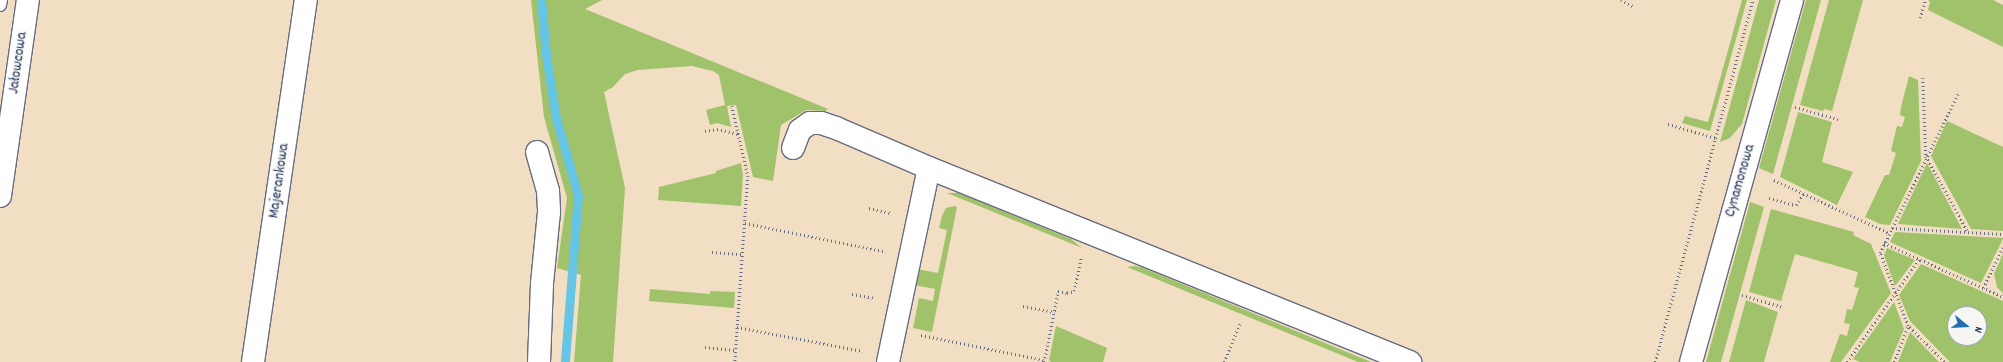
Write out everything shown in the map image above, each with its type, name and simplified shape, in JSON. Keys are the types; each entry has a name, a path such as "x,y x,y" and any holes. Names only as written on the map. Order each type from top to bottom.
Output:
{"street":[{"name":"Jałowcowa","path":"0,196 28,0"},
{"name":"Majerankowa","path":"253,362 306,0"},
{"name":"Cynamonowa","path":"1691,362 1792,0"},
{"path":"793,148 800,130 816,122 836,128 929,168 1410,362"},
{"path":"537,152 548,191 549,212 539,362"},
{"path":"888,362 929,168"}],"lane":[{"path":"0,5 1,0"}],"path":[{"path":"1620,0 1633,6"},
{"path":"1655,362 1753,0"},
{"path":"1920,18 1925,0"},
{"path":"1923,78 1926,156 1968,232"},
{"path":"1944,362 1908,326 1880,253 1926,156 1958,94"},
{"path":"732,106 748,176 735,362"},
{"path":"1795,107 1838,119"},
{"path":"1668,124 1716,138"},
{"path":"705,131 717,129 738,134"},
{"path":"1774,180 1889,233"},
{"path":"1769,198 1796,205 1804,193"},
{"path":"869,208 895,214"},
{"path":"745,223 886,251"},
{"path":"1892,228 2003,234"},
{"path":"1884,243 2003,297"},
{"path":"1983,288 2003,247"},
{"path":"712,252 743,254"},
{"path":"895,330 1044,361 1058,291 1067,293 1074,291 1082,265 1081,253"},
{"path":"1847,362 1919,259"},
{"path":"852,294 878,298"},
{"path":"1742,295 1783,307"},
{"path":"1023,306 1054,312"},
{"path":"1224,362 1242,318"},
{"path":"1894,362 1908,326"},
{"path":"737,327 866,351"},
{"path":"705,347 736,350"}],"green space":[{"path":"531,0 602,0 585,9 828,109 825,111 806,110 781,125 773,181 753,177 736,105 727,106 731,127 717,123 710,125 706,110 725,105 719,75 713,71 692,66 638,70 625,74 613,87 604,92 625,188 613,362 574,362 581,275 557,268 567,198 544,117"},
{"path":"1742,0 1747,0 1710,131 1682,123 1685,116 1708,122"},
{"path":"1759,0 1776,0 1742,124 1730,138 1720,142"},
{"path":"1806,0 1821,0 1773,174 1759,168"},
{"path":"1829,0 1863,0 1832,111 1824,109 1823,111 1800,105"},
{"path":"1928,0 1993,0 2003,5 2003,47 1928,10 1930,2"},
{"path":"1909,76 1918,80 1921,161 1890,225 1880,224 1865,217 1885,175 1889,175 1896,153 1891,151 1897,126 1902,127 1905,117 1900,115"},
{"path":"1798,112 1832,122 1822,162 1853,172 1837,205 1780,177"},
{"path":"1947,121 2003,147 2003,231 1971,229 1931,156"},
{"path":"741,163 743,175 741,206 658,200 659,187 716,173 716,171"},
{"path":"1927,163 1962,229 1898,224"},
{"path":"947,193 959,193 1071,239 1082,248"},
{"path":"1750,202 1764,207 1721,362 1706,362"},
{"path":"954,206 957,207 932,332 913,328 919,298 933,301 935,289 914,285 917,269 938,273 947,230 939,228 946,208"},
{"path":"1771,209 1854,232 1853,235 1871,244 1891,293 1841,362 1830,362 1840,334 1847,336 1850,324 1844,323 1847,309 1852,310 1859,288 1854,287 1858,272 1795,254 1781,301 1749,292"},
{"path":"1895,232 2003,239 1981,283 1890,242"},
{"path":"1887,248 1915,260 1895,286 1884,255"},
{"path":"2003,254 2003,293 1997,287 1994,274"},
{"path":"1921,264 2003,301 2003,362 1950,362 1910,321 1899,295"},
{"path":"1127,267 1141,267 1371,362 1358,362"},
{"path":"650,289 710,294 710,291 735,292 734,308 649,301"},
{"path":"1746,300 1778,312 1764,362 1729,362"},
{"path":"1894,302 1904,329 1890,362 1860,362 1853,359"},
{"path":"1056,326 1107,348 1103,362 1051,362 1049,360"},
{"path":"1910,332 1939,362 1898,362"}],"waterway":[{"path":"541,0 546,55 556,118 578,195 565,362"}]}
